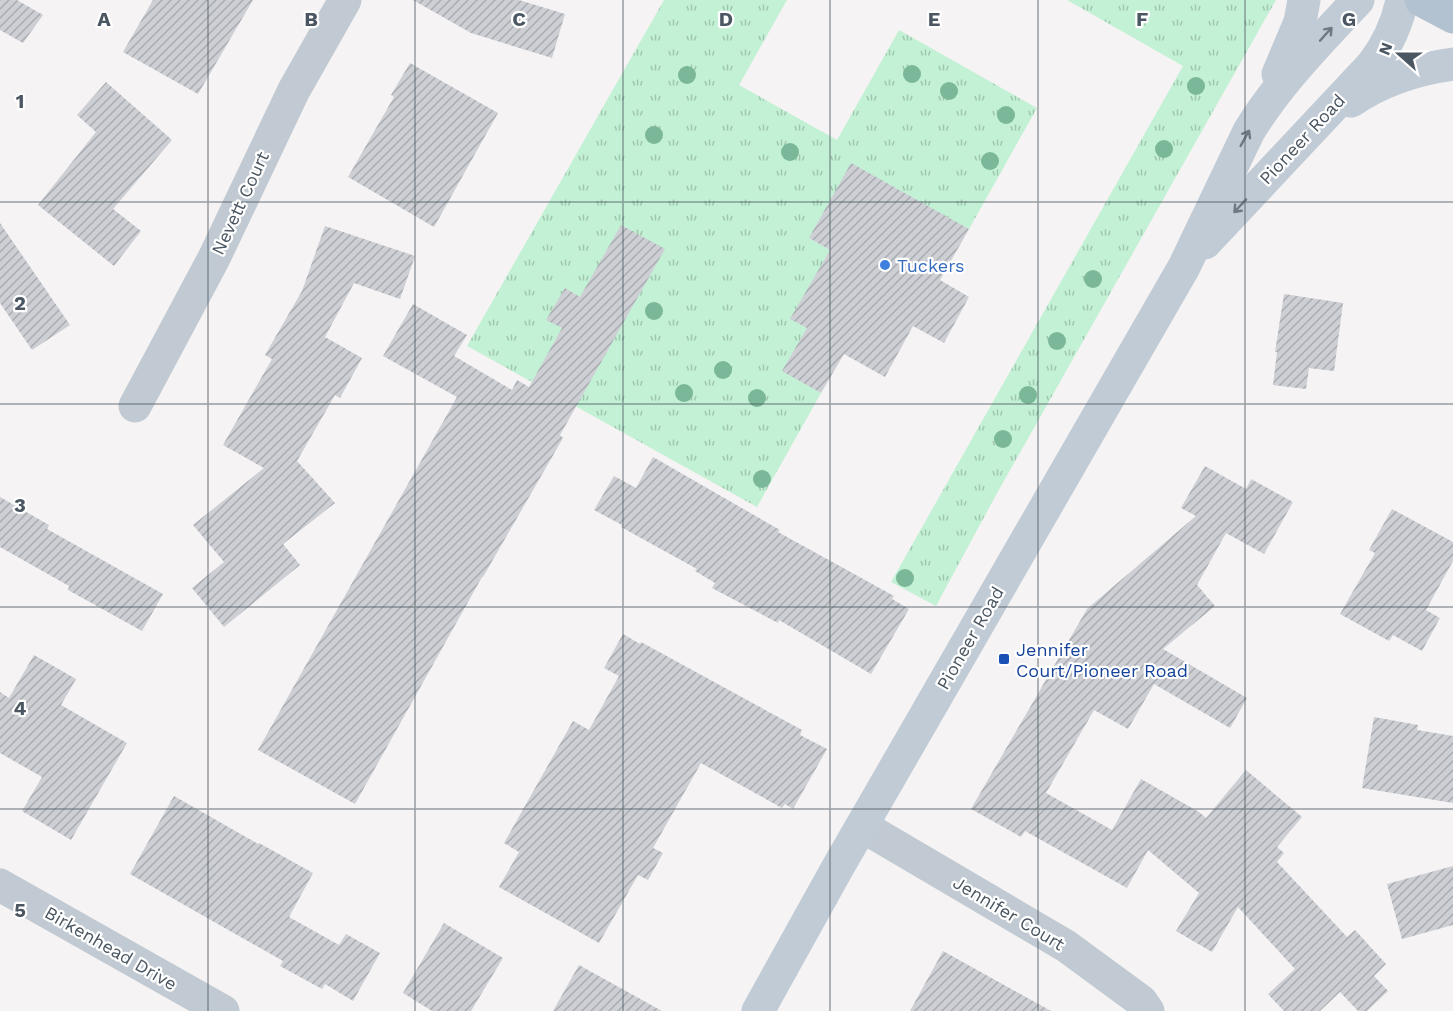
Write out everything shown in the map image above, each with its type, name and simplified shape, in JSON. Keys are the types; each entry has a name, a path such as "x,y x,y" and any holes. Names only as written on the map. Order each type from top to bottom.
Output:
{"main road":[{"path":"1261,111 1300,22 1304,0"},
{"name":"Pioneer Road","path":"758,1011 1184,267 1240,147 1261,111 1292,71 1358,0"},
{"name":"Pioneer Road","path":"1184,267 1373,64 1385,48 1395,27 1402,0"},
{"path":"1421,0 1453,17"},
{"path":"1309,132 1377,85 1413,73 1453,64"}],"street":[{"name":"Nevett Court","path":"135,406 214,258 294,90 345,0"},
{"name":"Jennifer Court","path":"862,826 1066,946 1141,1000 1148,1011"},
{"name":"Birkenhead Drive","path":"0,885 190,1003 223,1011"}],"green space":[{"path":"664,0 787,0 739,85 837,140 899,30 1037,108 969,229 809,238 830,250 791,319 807,328 783,371 821,393 757,507 467,346"},
{"path":"1067,0 1276,0 996,495 936,606 891,582 1183,66"}],"building":[{"path":"0,0 17,0 43,15 23,43 0,30"},
{"path":"153,0 253,0 198,94 123,52"},
{"path":"413,0 519,0 565,14 552,58 471,33"},
{"path":"410,63 498,113 434,227 348,177 394,97 391,95"},
{"path":"106,82 172,140 113,209 141,231 114,266 38,205 96,132 77,115"},
{"name":"Tuckers","path":"851,163 969,229 940,280 969,297 944,343 913,326 885,377 844,354 821,393 782,371 807,328 790,319 830,250 809,238"},
{"path":"0,223 70,325 32,350 0,303"},
{"path":"621,225 665,249 560,435 563,438 355,804 258,750 457,397 383,356 413,304 467,335 454,356 512,390 517,380 529,387 562,328 546,320 565,288 580,297"},
{"path":"325,226 415,256 400,299 354,283 325,337 362,358 340,398 335,395 297,461 335,503 283,544 300,565 224,627 192,588 224,562 193,525 264,468 223,445 272,359 265,355 302,291"},
{"path":"1284,294 1343,303 1334,371 1309,368 1306,389 1273,385 1277,352 1275,352"},
{"path":"653,457 780,530 778,532 894,596 892,599 909,609 871,674 779,620 778,623 712,588 715,583 695,571 697,569 594,510 614,476 636,488"},
{"path":"1205,466 1246,489 1251,479 1293,502 1264,554 1226,533 1197,585 1215,606 1163,649 1247,698 1230,728 1154,684 1128,729 1094,710 1046,793 1112,830 1141,779 1206,818 1246,770 1302,817 1277,847 1284,853 1277,862 1347,937 1355,930 1386,964 1374,976 1388,991 1367,1011 1358,1011 1340,992 1320,1011 1284,1011 1268,994 1295,969 1238,907 1212,952 1176,931 1199,893 1148,850 1127,888 1025,831 1021,837 971,809 1087,609 1196,516 1181,508"},
{"path":"0,497 49,525 47,529 163,594 142,631 68,590 69,586 0,547"},
{"path":"1392,509 1453,542 1453,561 1426,610 1440,618 1422,651 1393,635 1389,641 1340,614 1375,553 1369,550"},
{"path":"623,634 802,730 800,735 827,749 793,809 785,804 782,808 701,763 653,848 663,853 648,880 638,875 599,943 499,887 519,852 504,843 573,721 589,730 619,676 604,668"},
{"path":"34,655 76,679 61,705 127,743 71,840 22,811 42,777 0,753 0,692 9,698"},
{"path":"1374,717 1418,725 1417,730 1453,736 1453,803 1362,788"},
{"path":"174,796 313,873 289,917 339,945 346,934 380,953 353,1001 325,984 322,989 280,966 283,961 130,874"},
{"path":"1453,866 1453,925 1402,939 1387,884"},
{"path":"444,923 503,958 471,1011 432,1011 403,993"},
{"path":"943,951 1051,1011 910,1011"},
{"path":"579,965 662,1011 553,1011"}],"place":[{"name":"Tuckers","path":"885,265"},
{"name":"Jennifer Court/Pioneer Road","path":"1004,659"}]}
